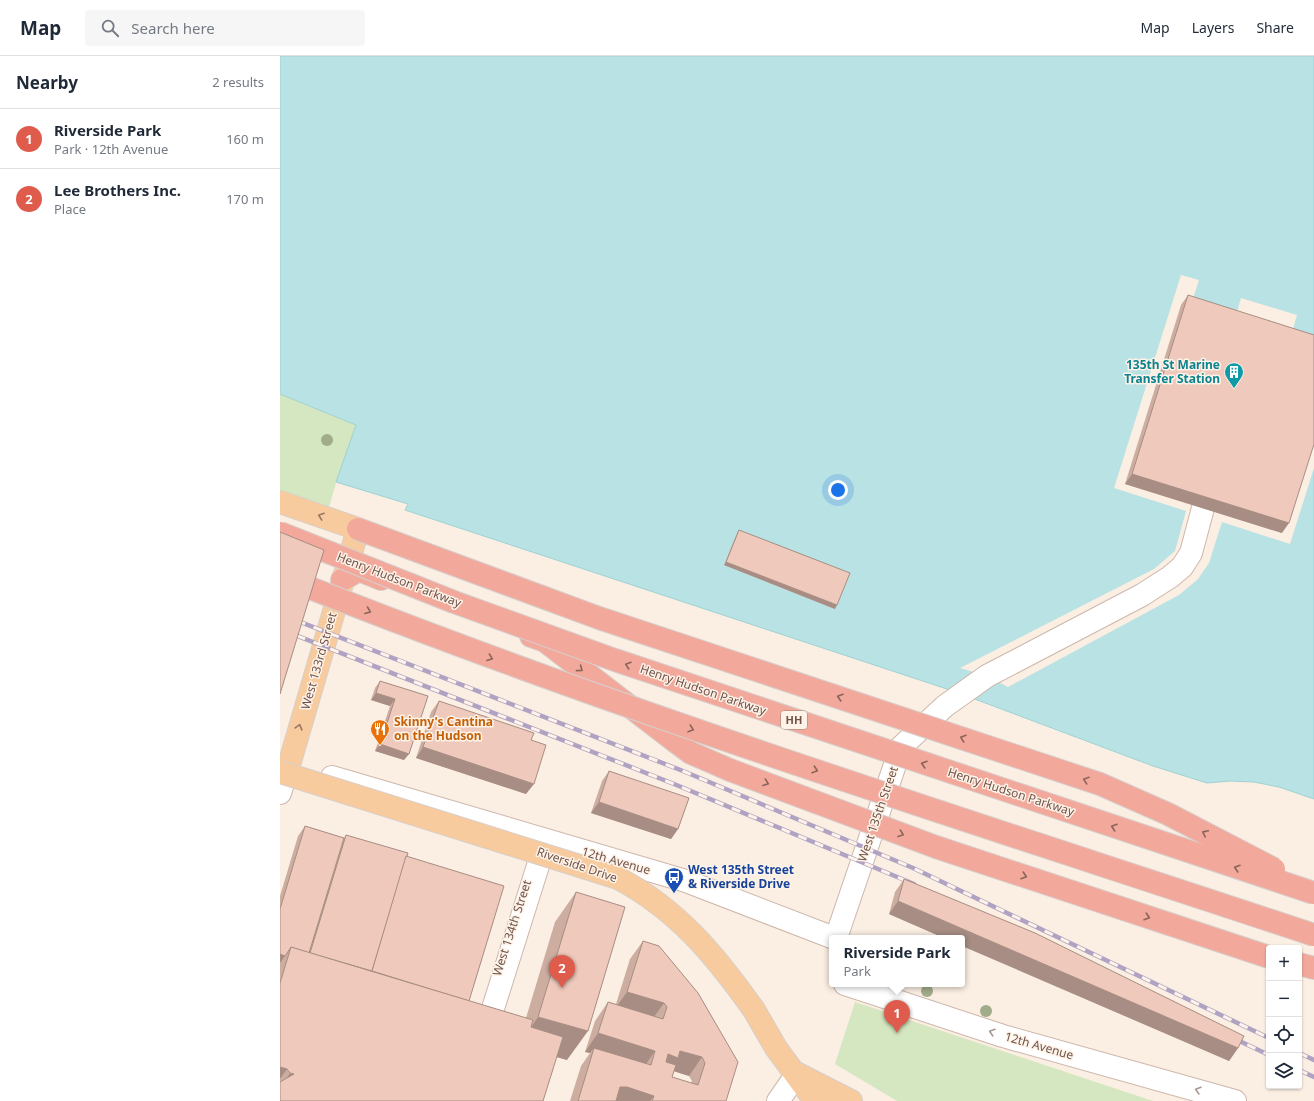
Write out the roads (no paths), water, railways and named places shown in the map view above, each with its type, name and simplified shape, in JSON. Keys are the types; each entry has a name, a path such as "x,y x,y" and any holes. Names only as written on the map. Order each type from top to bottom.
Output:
{"highway":[{"path":"358,529 599,618 1100,784 1168,814 1314,890"},
{"name":"Henry Hudson Parkway","path":"280,533 454,602 615,660 1314,893"},
{"path":"342,580 359,570 544,641 691,753 730,770 936,847 1266,955"},
{"path":"280,576 461,647 609,701 1314,935"},
{"path":"1302,965 1314,968"}],"main road":[{"path":"280,502 358,529"},
{"name":"West 133rd Street","path":"283,766 358,529"},
{"name":"Riverside Drive","path":"283,766 541,846 618,878 643,891 663,906 693,933 715,958 754,1010 776,1048 797,1074 815,1101"},
{"name":"Riverside Drive","path":"797,1074 851,1101"}],"street":[{"name":"West 135th Street","path":"836,935 901,747 945,706 987,676 1142,595 1170,577 1182,567 1191,553 1203,508"},
{"name":"West 133rd Street","path":"280,793 283,766"},
{"name":"12th Avenue","path":"541,846 686,882 829,936"},
{"path":"479,1039 541,846"},
{"name":"12th Avenue","path":"854,987 1003,1036 1235,1101"},
{"path":"778,1101 797,1074"}],"water":[{"path":"280,56 1314,56 1314,799 1279,787 1254,782 1230,781 1207,783 1153,766 956,692 405,510 408,504 336,482 356,425 280,394"}],"railway":[{"path":"280,614 683,771 913,868 1266,1037"},
{"path":"280,629 674,784 914,884"},
{"path":"1231,1037 1266,1054"},
{"path":"1302,1054 1314,1060"},
{"path":"1302,1071 1314,1077"}],"place":[{"name":"135th St Marine Transfer Station","path":"1234,389"},
{"name":"Skinny's Cantina on the Hudson","path":"380,746"},
{"name":"West 135th Street & Riverside Drive","path":"674,894"},
{"name":"Lee Brothers Inc.","path":"562,988"},
{"name":"Riverside Park","path":"897,1033"}]}
